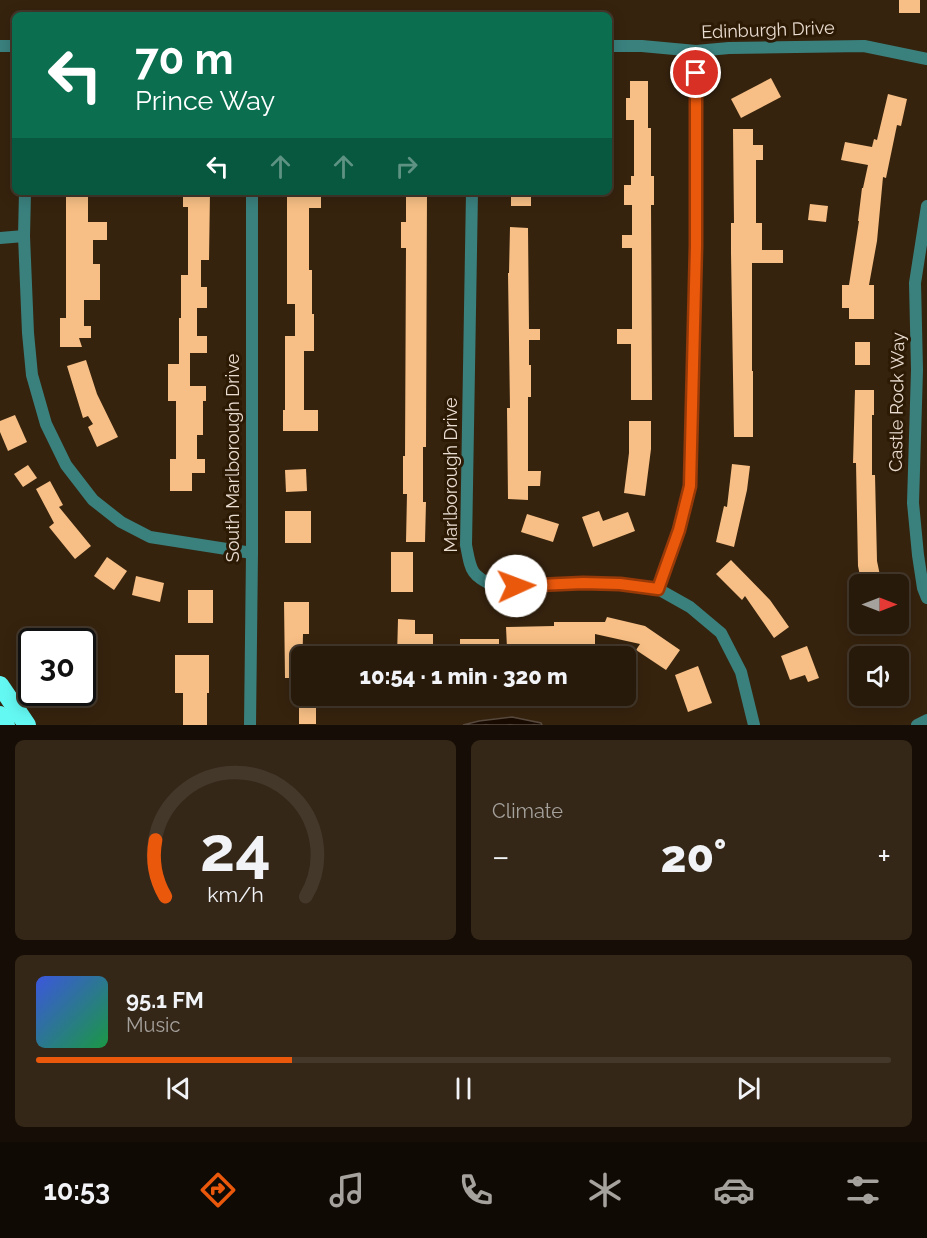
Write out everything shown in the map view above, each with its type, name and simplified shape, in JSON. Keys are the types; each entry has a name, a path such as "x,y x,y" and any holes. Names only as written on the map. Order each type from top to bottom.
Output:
{"highway":[{"path":"0,685 27,725"},
{"path":"0,715 6,725"}],"street":[{"name":"Edinburgh Drive","path":"612,46 696,51 729,48 864,46 927,59"},
{"path":"658,589 679,530 690,486 696,246 696,51"},
{"path":"25,195 24,236 32,375 46,424 66,465 93,500 121,522 150,537 252,553"},
{"name":"South Marlborough Drive","path":"250,725 252,195"},
{"name":"Marlborough Drive","path":"472,195 466,545 471,570 481,580 494,586 583,583 620,584 658,589 690,607 721,633 741,672 754,725"},
{"name":"Castle Rock Way","path":"927,206 915,283 917,370 914,503 918,555 923,588 927,598"},
{"path":"0,238 24,236"},
{"path":"917,725 927,720"}],"water":[{"path":"512,717 542,725 463,725 479,721"}],"building":[{"path":"899,0 920,0 920,13 899,13"},
{"path":"771,78 781,97 741,118 731,99"},
{"path":"630,81 648,81 651,176 654,176 654,205 651,205 652,400 631,400 631,344 617,344 617,329 632,329 632,248 622,248 622,235 632,235 632,205 624,205 624,185 631,185 631,176 634,176 634,120 626,120 626,98 630,98"},
{"path":"888,94 907,99 901,126 897,125 886,178 883,177 877,241 869,285 874,285 874,319 849,319 849,308 842,308 842,285 849,285 862,188 868,165 841,160 845,142 872,147 874,139 877,140"},
{"path":"733,129 753,129 753,145 763,145 763,160 756,160 756,223 762,223 762,250 783,250 783,263 752,263 753,437 734,437 731,253 731,223 734,223"},
{"path":"66,195 88,195 88,222 107,222 107,240 93,240 93,264 100,264 100,300 84,300 84,326 91,326 91,338 79,338 82,347 60,347 60,318 66,318"},
{"path":"183,195 210,195 209,260 201,260 201,287 207,287 207,308 197,308 197,336 207,336 207,353 190,353 190,386 206,386 206,401 203,401 203,435 197,435 197,459 205,459 205,473 192,473 192,491 170,491 170,459 176,459 176,401 168,401 168,364 179,364 181,275 188,275 188,207 183,207"},
{"path":"287,195 321,195 321,208 309,208 309,270 312,270 314,351 304,351 304,410 318,410 318,431 283,431 285,336 295,336 295,304 287,304"},
{"path":"406,195 427,195 426,447 423,447 423,502 426,502 425,542 406,542 407,494 403,494 406,248 401,248 401,222 406,222"},
{"path":"511,195 531,195 531,206 511,206"},
{"path":"810,204 828,206 826,222 808,220"},
{"path":"510,227 528,228 529,329 540,329 540,340 529,340 531,397 528,397 528,471 541,471 540,486 528,486 528,500 508,499"},
{"path":"855,342 870,342 870,365 855,365"},
{"path":"86,360 97,394 118,437 97,447 88,427 93,424 88,416 83,418 67,366"},
{"path":"855,390 874,390 872,475 875,475 877,561 880,574 860,574 856,463 853,463"},
{"path":"15,415 27,442 8,451 0,432 0,421"},
{"path":"629,421 651,421 651,449 645,496 624,493 629,453"},
{"path":"732,464 750,466 734,547 716,542 724,506 727,507"},
{"path":"28,465 37,478 23,487 14,474"},
{"path":"306,469 307,491 286,492 285,470"},
{"path":"50,481 63,505 59,507 91,546 75,559 49,527 54,523 36,489"},
{"path":"285,511 311,511 311,543 285,543"},
{"path":"599,511 603,521 628,512 635,531 593,547 582,517"},
{"path":"527,514 559,524 553,542 521,532"},
{"path":"391,552 413,552 413,592 391,592"},
{"path":"107,557 127,571 114,590 94,576"},
{"path":"731,560 770,600 789,627 774,638 745,596 742,600 716,574"},
{"path":"136,576 164,583 160,602 132,595"},
{"path":"188,590 213,590 213,623 188,623"},
{"path":"284,602 309,602 309,634 303,634 303,646 291,646 291,678 285,678"},
{"path":"607,617 645,626 680,650 666,670 636,650 640,644 595,634 595,646 507,646 506,627 554,626 554,622 605,622"},
{"path":"398,619 415,620 415,634 433,634 433,646 397,646"},
{"path":"460,639 499,639 499,646 460,646"},
{"path":"807,646 819,678 808,682 805,675 790,680 781,656"},
{"path":"175,655 209,655 207,725 183,725 183,693 175,693"},
{"path":"698,666 712,703 688,712 675,675"},
{"path":"299,706 316,706 316,724 299,724"}],"route":[{"path":"516,586 583,583 620,584 658,589 679,530 690,486 696,246 696,73"}]}
